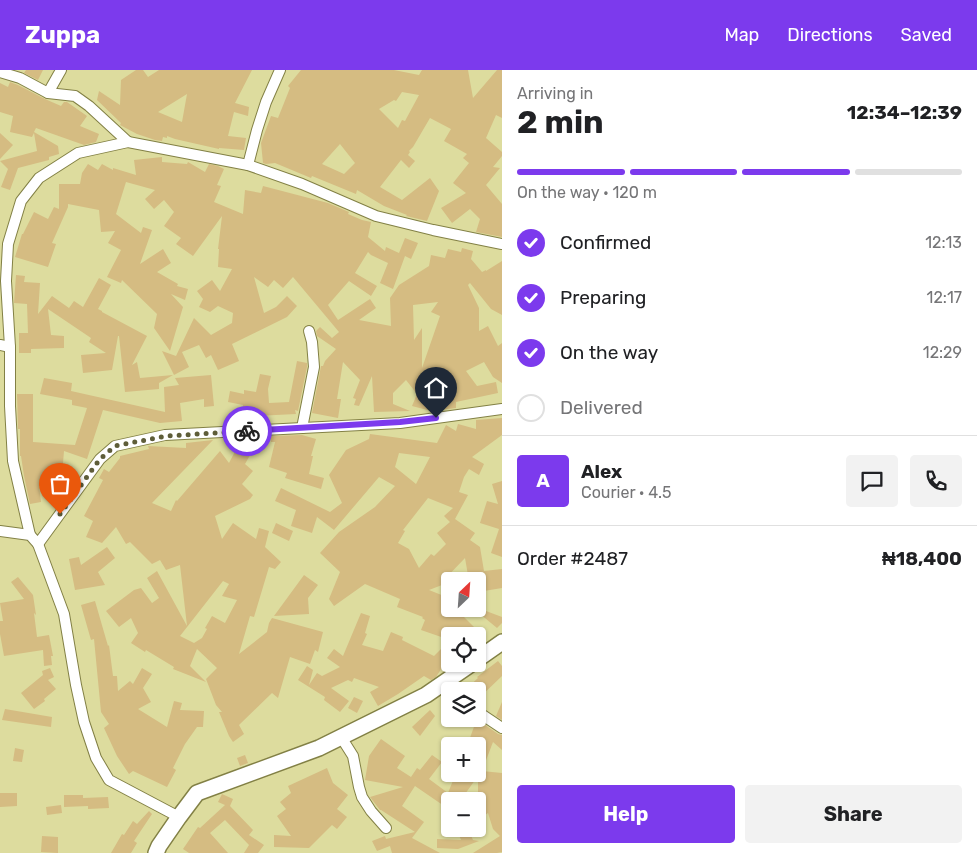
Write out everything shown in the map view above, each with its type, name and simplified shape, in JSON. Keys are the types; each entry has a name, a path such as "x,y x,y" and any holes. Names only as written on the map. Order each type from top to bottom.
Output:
{"street":[{"path":"48,93 61,70"},
{"path":"248,165 263,111 280,70"},
{"path":"0,72 20,78 48,93 75,96 89,106 128,142"},
{"path":"179,817 109,780 96,758 84,722 64,614 38,544 30,534 14,461 5,346 8,244 21,201 38,178 78,153 128,142 248,165 302,184 376,216 502,244"},
{"path":"302,428 314,367 312,342 308,331"},
{"path":"38,544 100,459 115,446 166,436 400,422 502,409"},
{"path":"0,531 30,534"},
{"path":"486,654 502,642"},
{"path":"453,682 463,672"},
{"path":"156,853 197,792 319,748 426,695 441,690"},
{"path":"486,717 502,728"},
{"path":"341,737 353,756 362,797 370,811 386,828"}],"building":[{"path":"26,70 43,70 38,80 24,73"},
{"path":"136,70 143,70 148,77 159,70 252,70 235,103 249,107 248,116 234,112 228,136 246,138 244,150 219,149 167,136 167,138 163,137 162,141 155,140 137,134 120,125 121,123 97,100 99,91 120,105 121,80","holes":["187,94 182,122 158,112"]},
{"path":"301,70 394,70 419,75 422,70 468,70 473,98 497,70 502,70 502,118 496,115 486,138 502,152 502,156 493,167 500,168 486,185 502,204 502,237 476,232 480,219 470,209 452,223 441,208 466,193 453,183 469,163 463,158 467,154 444,141 451,129 430,118 409,151 408,155 415,161 409,168 401,160 380,187 402,200 430,178 439,191 427,221 406,216 357,190 356,194 275,163 263,163 261,143 271,116 278,118 290,88 288,86","holes":["402,92 419,95 405,121 402,120 398,128 379,109 394,100 396,101","340,144 355,163 344,174 322,164"]},
{"path":"10,82 61,106 64,102 67,102 87,116 80,126 99,134 96,142 84,145 36,128 34,132 58,146 59,154 49,157 49,160 18,168 10,190 1,187 8,169 0,161 37,151 34,133 32,137 10,132 13,116 0,112 0,83 8,87"},
{"path":"0,133 13,145 0,159"},
{"path":"162,157 162,162 187,164 188,162 205,172 209,164 218,166 224,169 217,185 221,186 214,202 243,214 245,190 261,193 263,186 328,203 349,212 348,214 371,222 368,237 385,251 386,247 399,253 405,238 418,243 411,259 405,256 393,289 380,283 388,263 368,252 355,273 377,286 371,296 349,281 328,305 338,320 370,299 376,308 359,320 391,326 390,298 399,285 429,266 431,255 445,258 448,249 461,252 462,248 473,251 471,259 482,272 502,261 502,315 491,309 470,283 468,285 479,308 479,331 488,326 498,346 502,343 502,383 493,377 484,362 466,371 477,386 496,382 498,393 456,402 456,408 431,411 412,406 417,394 406,380 393,393 393,404 410,411 374,412 372,376 359,406 354,405 356,399 353,398 360,380 343,362 337,399 341,399 338,418 312,413 321,366 336,349 317,336 316,331 320,327 332,338 339,332 293,277 283,288 274,280 268,287 254,277 264,313 276,307 287,296 297,306 287,317 232,344 239,361 218,370 211,355 206,358 199,345 182,352 189,367 174,375 162,351 176,356 194,318 211,335 232,323 233,313 218,306 210,312 199,307 203,299 197,291 212,280 220,291 232,269 218,267 222,216 193,256 176,244 181,238 164,226 174,212 164,200 154,209 145,199 155,190 126,182 116,214 141,233 143,227 152,230 140,264 163,249 171,263 157,272 178,284 177,286 188,289 185,300 171,294 183,307 170,351 154,328 157,314 122,280 121,283 107,277 121,250 108,243 115,231 101,232 99,210 68,204 52,243 56,244 48,267 15,257 22,234 34,212 48,219 54,207 59,209 59,184 80,184 82,173 88,164 98,170 102,164 113,170 113,168 136,175 134,160","holes":["438,302 431,312 440,316 422,368 422,328 414,340 413,305"]},
{"path":"16,275 25,276 24,282 40,283 38,314 52,296 69,308 74,301 83,307 99,278 111,285 98,309 147,336 132,365 137,362 140,378 173,375 159,383 159,389 125,392 119,336 112,370 83,373 81,355 106,353 89,342 91,338 48,309 51,335 64,336 64,348 31,349 31,353 19,353 19,333 28,333 27,304 14,303"},
{"path":"297,361 307,363 307,367 298,411 295,410 296,414 256,417 241,416 243,405 228,402 230,391 244,394 244,390 256,392 260,374 271,376 268,389 269,403 289,402"},
{"path":"211,375 214,406 204,407 204,399 180,403 182,421 160,423 103,410 87,459 64,451 61,488 39,486 41,502 30,504 20,456 17,394 33,394 33,442 75,445 87,408 72,405 72,400 40,394 44,378 72,383 71,391 165,412 164,387 179,385 175,378"},
{"path":"502,418 502,435 472,457 484,464 479,475 469,469 464,477 459,492 468,495 455,519 475,533 470,540 480,547 484,571 502,569 502,588 486,591 486,572 467,572 465,558 452,572 441,572 441,585 429,590 441,595 441,618 465,618 474,627 441,627 441,637 421,630 425,620 423,617 397,607 400,599 365,584 334,606 329,599 340,572 320,553 339,532 375,507 395,486 379,477 334,530 317,517 312,533 291,526 296,510 275,501 281,488 330,512 342,503 329,475 346,450 369,439 370,434 437,443 446,425 456,431 458,424 476,429 476,420","holes":["399,453 430,457 416,484 395,467","428,498 453,508 444,516 450,522 437,533 446,544 434,556 431,554 419,568 409,549 398,543 405,531 403,530"]},
{"path":"302,435 316,439 311,456 313,456 309,474 324,478 321,489 285,478 287,473 269,467 275,442 271,442 270,436"},
{"path":"242,438 248,438 257,443 245,464 253,471 242,484 253,495 250,499 215,516 222,539 233,523 256,539 259,528 269,531 265,547 281,562 275,569 269,567 254,617 250,616 239,654 267,632 272,618 323,632 318,652 315,650 310,664 290,657 278,698 272,693 239,725 244,734 233,742 219,712 222,712 216,705 206,679 217,668 197,649 190,666 206,682 173,669 174,667 131,643 138,633 131,618 119,627 106,611 134,590 141,588 152,603 159,598 147,578 157,571 187,626 180,565 166,570 160,560 152,564 130,542 126,544 116,527 102,543 86,537 93,521 84,516 103,480 99,478 104,469 109,472 120,456 149,449 148,446 186,448 186,443 213,440 152,503 171,511 176,500 220,451 229,463","holes":["223,581 229,584 222,596 237,600 225,623 212,616 202,638 194,643 180,636"]},
{"path":"502,481 502,557 491,553 499,529 480,523 487,501 498,504 492,484"},
{"path":"276,523 293,531 289,541 272,533"},
{"path":"107,547 115,558 98,572 105,585 75,590 69,559 79,557 81,565"},
{"path":"304,575 318,585 308,598 309,614 274,616"},
{"path":"18,577 33,595 37,637 49,635 53,656 51,656 52,665 44,666 43,650 4,656 0,634 0,621 3,621 0,603 24,599 11,582"},
{"path":"95,601 109,645 113,676 117,676 118,691 130,681 133,684 142,668 152,674 143,688 151,702 138,709 167,727 174,701 182,703 180,710 204,711 203,727 197,727 185,744 173,768 176,770 167,787 133,771 129,774 117,756 104,728 109,724 101,712 94,639 91,640 81,605"},
{"path":"486,611 502,617 502,623 497,628 485,618"},
{"path":"361,613 370,616 365,633 367,634 362,645 383,651 391,632 403,637 402,640 434,656 441,649 441,669 436,677 431,680 424,676 378,706 370,692 379,687 354,678 352,682 348,680 331,688 349,701 340,712 324,700 325,697 298,680 307,666 313,670 309,685 317,673 322,676 340,667 327,658 334,649 343,656"},
{"path":"498,661 502,666 502,676 486,691 486,682 474,682"},
{"path":"50,668 54,677 48,680 56,689 34,709 21,693 43,675 42,671"},
{"path":"354,697 363,701 357,713 348,708"},
{"path":"502,702 502,720 496,716"},
{"path":"5,709 52,717 51,727 2,720"},
{"path":"430,710 435,716 420,736 412,727"},
{"path":"486,726 502,735 502,750 493,742 486,760 486,737 470,737 474,727"},
{"path":"381,739 405,756 397,768 411,777 417,768 420,770 432,755 441,761 429,779 447,792 441,792 441,804 415,786 402,806 424,822 412,838 440,853 392,853 390,846 377,851 372,841 385,836 386,839 415,832 380,810 370,797 403,787 365,780 369,756"},
{"path":"15,748 24,750 22,762 13,761"},
{"path":"245,755 248,763 240,766 237,758"},
{"path":"327,768 333,783 348,795 337,809 347,817 337,829 332,825 309,848 274,847 274,835 291,836 277,816 286,809 280,802 291,793 288,786"},
{"path":"486,771 502,773 502,852 473,853 500,836 493,829 488,813 486,814 486,792 478,792 478,782 486,782"},
{"path":"452,782 474,782 466,792 448,792"},
{"path":"0,793 17,793 17,806 0,807"},
{"path":"222,794 233,799 230,806 253,830 249,835 264,845 258,853 244,853 249,845 225,820 210,833 228,853 189,853 183,849 198,827 200,828 225,805 218,802"},
{"path":"64,795 83,795 83,798 108,797 109,808 88,809 88,806 64,807"},
{"path":"61,805 62,813 47,815 46,807"},
{"path":"149,811 152,814 134,841 137,843 131,853 111,853 122,834 124,835 133,821 137,824"},
{"path":"42,836 58,837 58,853 41,852"},
{"path":"460,837 472,837 473,840 479,841 458,849 437,848 437,839 461,840"}],"way so far":[{"path":"60,514 100,459 115,446 166,436 247,431"}],"route":[{"path":"247,431 400,422 436,418"}]}
